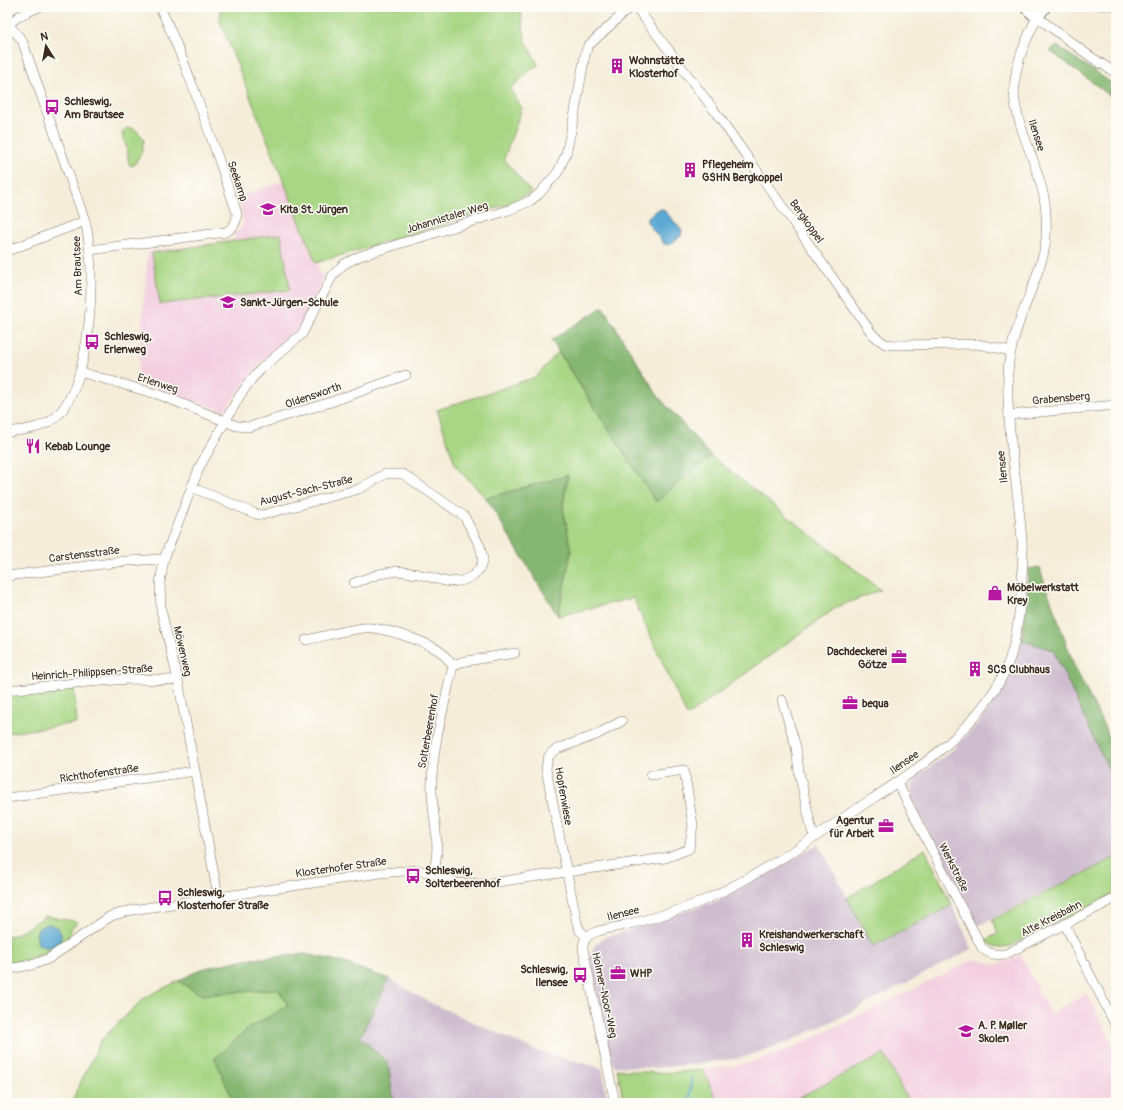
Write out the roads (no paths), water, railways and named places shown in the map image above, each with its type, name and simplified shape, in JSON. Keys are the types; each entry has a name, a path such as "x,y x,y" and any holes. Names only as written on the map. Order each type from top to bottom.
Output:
{"street":[{"path":"8,24 18,16 39,7"},
{"name":"Seekamp","path":"90,250 226,232 232,228 237,220 237,213 193,89 160,7"},
{"name":"Johannistaler Weg","path":"226,422 239,397 250,381 262,368 302,334 333,275 344,264 360,256 509,210 530,201 539,194 558,172 566,154 588,46 630,7"},
{"name":"Bergkoppel","path":"636,7 714,110 873,335 884,344 977,344 1011,351"},
{"path":"1026,7 1040,12 1091,57 1116,73"},
{"name":"Ilensee","path":"587,937 597,932 651,918 696,904 766,867 815,837 923,764 955,739 974,718 1002,678 1016,638 1022,578 1022,544 1009,415 1008,372 1011,351 1043,258 1046,239 1047,215 1042,187 1021,127 1015,102 1014,81 1019,60 1040,12"},
{"name":"Am Brautsee","path":"7,432 40,427 56,416 71,396 80,372 88,323 92,283 90,250 85,221 22,40 8,24"},
{"path":"7,250 85,221"},
{"name":"Erlenweg","path":"80,372 160,395 226,422"},
{"name":"Oldensworth","path":"226,422 237,426 249,427 330,402 406,374"},
{"name":"Grabensberg","path":"1009,415 1116,405"},
{"name":"Möwenweg","path":"218,896 178,680 161,610 160,583 164,559 191,487 200,466 226,422"},
{"name":"August-Sach-Straße","path":"191,487 256,514 262,514 360,489 385,474 403,474 464,516 480,546 483,559 480,568 473,576 461,581 448,582 418,574 398,571 379,574 354,583"},
{"name":"Carstensstraße","path":"7,576 127,561 164,559"},
{"path":"306,640 364,628 377,628 394,632 436,649 447,657 453,666 461,662 515,653"},
{"name":"Solterbeerenhof","path":"433,873 437,862 438,851 432,807 431,783 433,763 453,666"},
{"name":"Heinrich-Philippsen-Straße","path":"7,690 129,679 178,680"},
{"path":"782,700 796,747 799,772 812,831 815,837"},
{"name":"Hopfenwiese","path":"566,872 546,769 547,760 551,753 557,749 596,735 622,721"},
{"name":"Klosterhofer Straße","path":"7,969 32,965 48,959 112,916 132,910 380,873 417,870 433,873 456,883 483,884 665,858 689,849 693,824 684,770 651,775"},
{"name":"Richthofenstraße","path":"7,798 195,771"},
{"name":"Werkstraße","path":"897,782 982,948 986,952 995,955"},
{"path":"566,872 578,928 587,937"},
{"name":"Alte Kreisbahn","path":"995,955 1006,954 1116,898"},
{"path":"1065,925 1116,1026"},
{"name":"Holmer-Noor-Weg","path":"587,937 583,943 583,950 615,1103"}],"water":[{"path":"663,209 682,230 681,236 670,245 664,244 647,222 647,218 655,211"},
{"path":"49,924 58,928 61,933 61,941 52,946 42,946 38,944 36,933 38,929"}],"waterway":[{"path":"689,1103 692,1078"}],"place":[{"name":"Wohnstätte Klosterhof","path":"617,66"},
{"name":"Schleswig, Am Brautsee","path":"52,107"},
{"name":"Pflegeheim GSHN Bergkoppel","path":"690,170"},
{"name":"Kita St. Jürgen","path":"268,209"},
{"name":"Sankt-Jürgen-Schule","path":"228,302"},
{"name":"Schleswig, Erlenweg","path":"92,342"},
{"name":"Kebab Lounge","path":"33,446"},
{"name":"Möbelwerkstatt Krey","path":"995,593"},
{"name":"Dachdeckerei Götze","path":"899,657"},
{"name":"SCS Clubhaus","path":"975,669"},
{"name":"bequa","path":"850,703"},
{"name":"Agentur für Arbeit","path":"886,826"},
{"name":"Schleswig, Solterbeerenhof","path":"413,876"},
{"name":"Schleswig, Klosterhofer Straße","path":"165,898"},
{"name":"Kreishandwerkerschaft Schleswig","path":"747,940"},
{"name":"WHP","path":"618,973"},
{"name":"Schleswig, Ilensee","path":"580,975"},
{"name":"A. P. Møller Skolen","path":"966,1031"}]}
